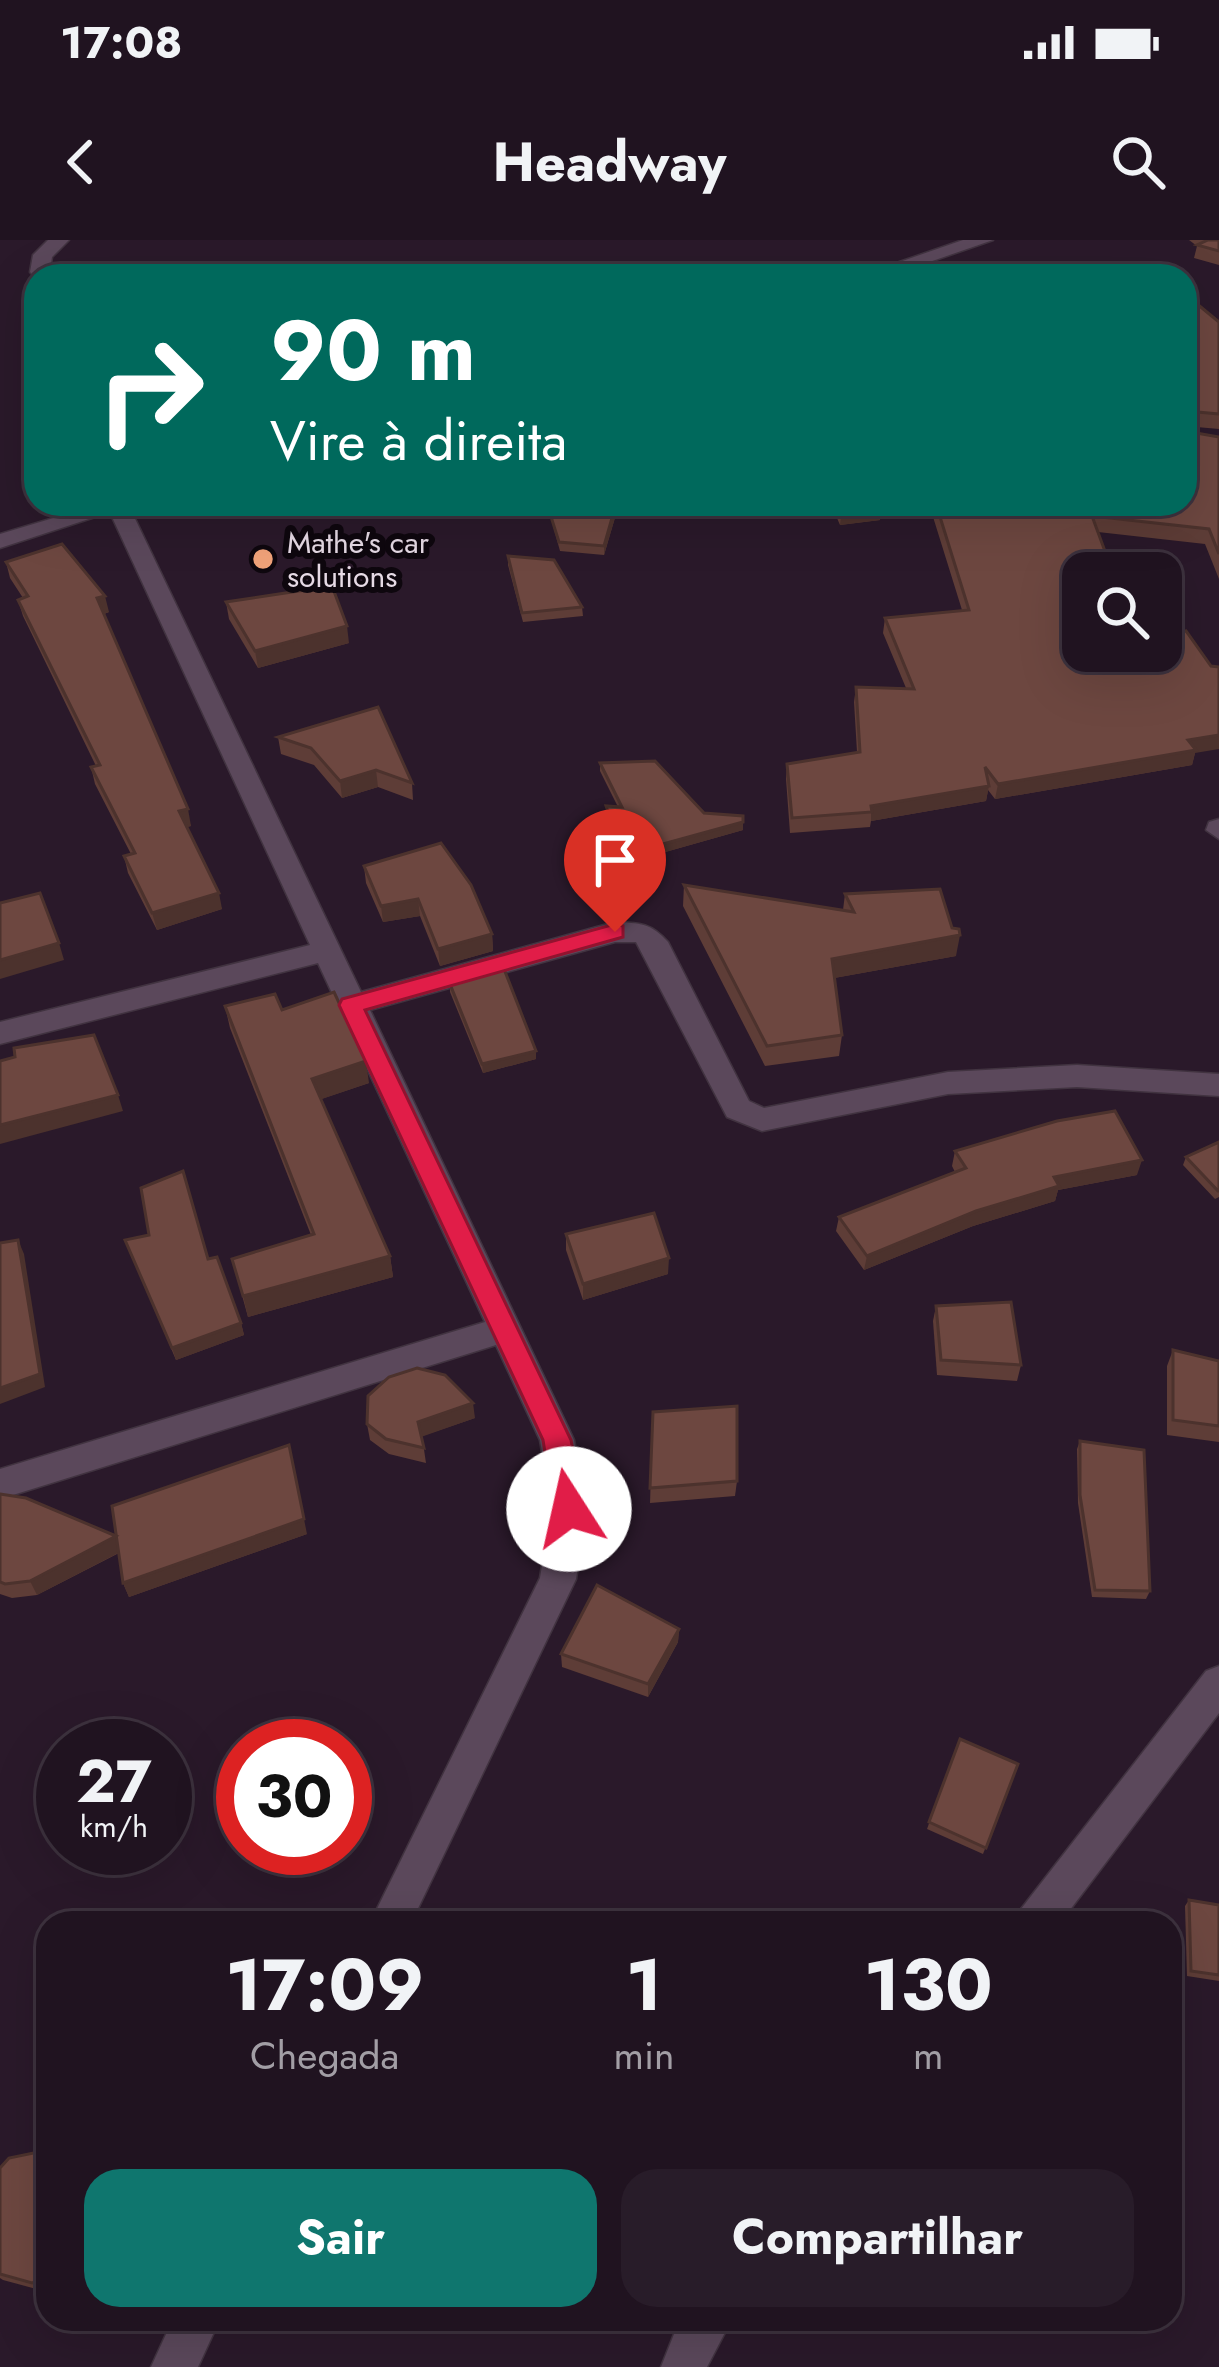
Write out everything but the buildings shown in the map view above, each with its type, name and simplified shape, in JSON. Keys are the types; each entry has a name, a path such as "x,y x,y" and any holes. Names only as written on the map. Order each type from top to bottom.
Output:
{"street":[{"path":"41,264 43,255 58,240"},
{"path":"906,264 983,240"},
{"path":"0,541 83,516"},
{"path":"125,516 557,1440 569,1509 558,1579 396,1911"},
{"path":"351,1005 615,932 644,933 658,950 738,1109 762,1120 948,1082 1077,1076 1219,1084"},
{"path":"0,1034 326,950"},
{"path":"0,1484 502,1330"},
{"path":"1044,1911 1219,1683"},
{"path":"174,2367 191,2331"},
{"path":"684,2367 700,2331"}],"place":[{"name":"Mathe's car solutions","path":"263,559"}],"route":[{"path":"569,1509 557,1440 351,1005 615,932"}]}
